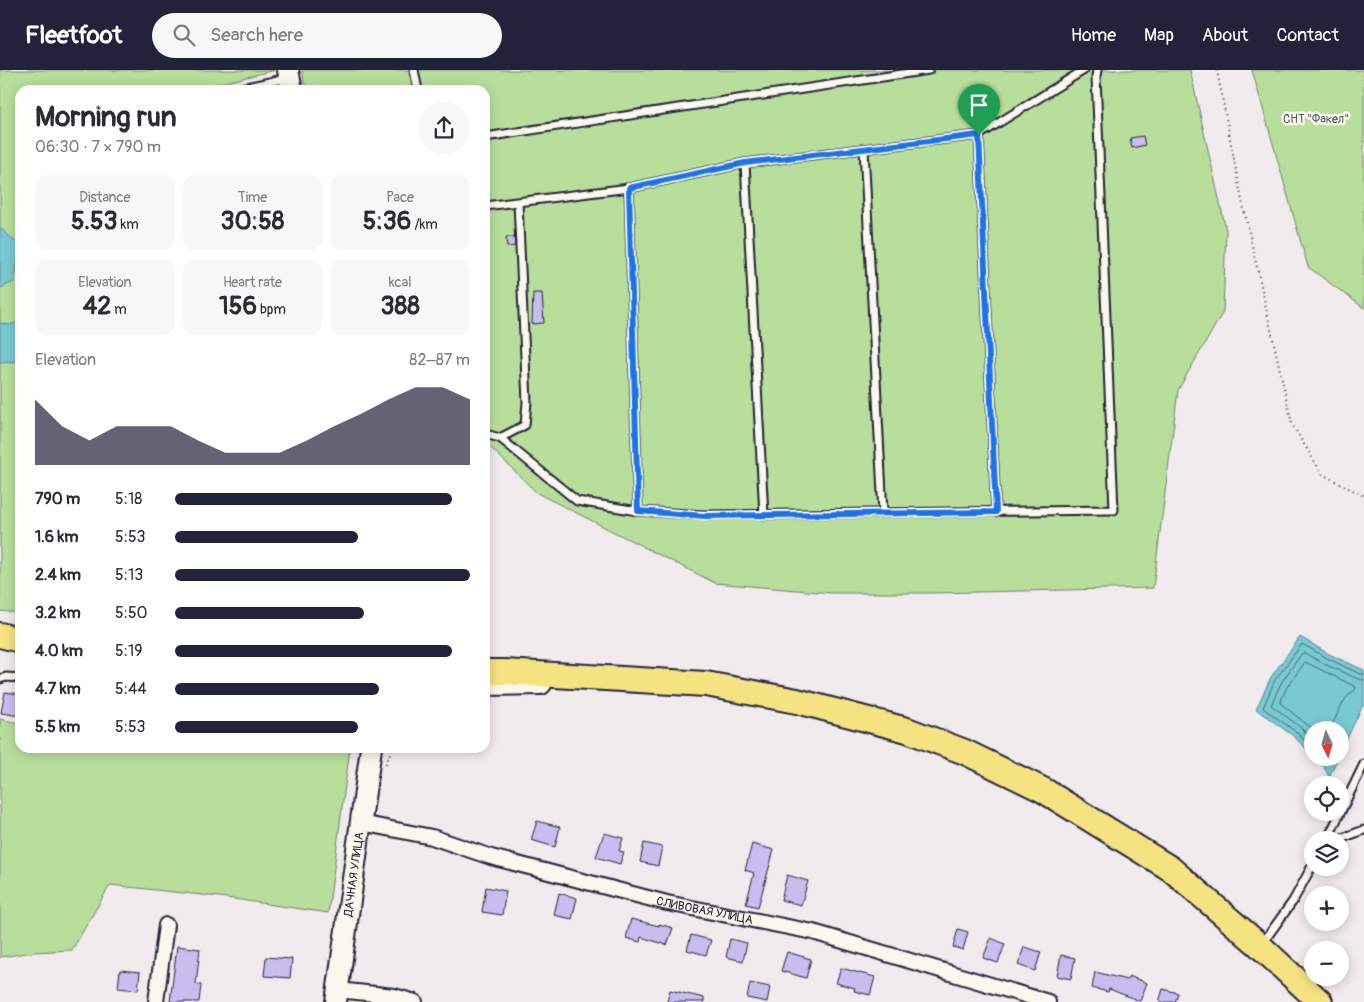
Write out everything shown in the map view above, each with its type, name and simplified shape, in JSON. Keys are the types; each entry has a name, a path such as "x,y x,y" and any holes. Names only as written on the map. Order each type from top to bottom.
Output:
{"highway":[{"path":"0,635 15,639"},
{"path":"490,672 706,684 797,701 907,730 965,752 1043,790 1171,869 1260,946 1320,1002"}],"main road":[{"path":"490,662 556,666 706,684"},
{"path":"490,684 706,684"},
{"name":"ДАЧНАЯ УЛИЦА","path":"337,996 371,753"}],"street":[{"name":"СЛИВОВАЯ УЛИЦА","path":"361,823 432,837 491,857 667,903 813,932 1048,1002"},
{"path":"156,1002 166,925"},
{"path":"337,996 394,996 415,1002"}],"lane":[{"path":"414,70 417,85"},
{"path":"490,136 929,70"},
{"path":"490,205 629,188 745,163 979,135 1084,70"},
{"path":"490,435 500,438 577,501 638,511 705,516 1114,510 1096,77 1098,70"},
{"path":"258,85 290,79"},
{"path":"979,135 996,512"},
{"path":"864,149 883,513"},
{"path":"745,163 764,515"},
{"path":"629,188 638,511"},
{"path":"500,438 525,425 527,402 518,202"},
{"path":"0,679 15,678"},
{"path":"1331,831 1364,764"},
{"path":"1349,836 1364,830"},
{"path":"1260,946 1293,901 1307,876"}],"path":[{"path":"1217,70 1241,196 1292,424 1322,474 1364,496"}],"green space":[{"path":"0,70 276,70 213,85 15,85 15,612 0,611"},
{"path":"302,70 1190,70 1226,230 1223,312 1178,390 1153,588 932,593 831,593 715,583 537,493 490,447 490,85 305,85"},
{"name":"СНТ \"Факел\"","path":"1252,70 1364,70 1364,308 1308,267"},
{"path":"0,719 15,722 15,753 349,753 328,913 220,897 110,885 72,950 34,952 0,957"}],"water":[{"path":"0,228 15,242 15,277 14,282 0,288"},
{"path":"0,323 10,325 15,323 15,361 0,362"},
{"path":"1300,637 1329,654 1364,670 1364,703 1349,734 1349,721 1304,721 1304,746 1292,735 1256,709 1271,677"},
{"path":"1324,766 1334,766 1329,776"}],"building":[{"path":"1143,136 1145,145 1132,148 1130,138"},
{"path":"506,237 514,237 515,246 507,247"},
{"path":"533,293 542,293 544,323 532,324"},
{"path":"5,692 15,693 15,715 1,713"},
{"path":"537,821 560,827 555,847 531,840"},
{"path":"604,833 623,838 619,851 624,852 620,864 596,857"},
{"path":"644,843 662,847 658,866 640,862"},
{"path":"752,844 774,850 758,907 746,904 754,873 745,870"},
{"path":"787,875 808,881 801,905 781,900"},
{"path":"486,887 506,891 502,915 482,912"},
{"path":"559,893 577,898 572,919 554,915"},
{"path":"631,919 673,928 667,945 641,937 640,942 626,938"},
{"path":"958,929 968,932 963,950 953,947"},
{"path":"691,935 711,940 706,955 687,950"},
{"path":"991,938 1005,944 998,963 983,958"},
{"path":"730,939 747,943 743,961 726,957"},
{"path":"177,946 200,949 196,984 201,985 199,1002 170,1002"},
{"path":"1024,947 1041,952 1035,971 1018,965"},
{"path":"787,952 811,959 806,978 781,971"},
{"path":"1061,955 1075,958 1071,979 1057,976"},
{"path":"266,957 292,959 290,978 264,976"},
{"path":"841,968 875,977 870,995 854,991 855,988 836,983"},
{"path":"120,970 140,972 138,990 118,988"},
{"path":"1095,972 1127,980 1129,976 1147,983 1140,1001 1109,989 1108,992 1092,988"},
{"path":"750,983 770,987 767,1002 747,998"},
{"path":"1163,989 1178,993 1175,1002 1159,1002"},
{"path":"670,990 704,998 704,1002 667,1002"}],"route":[{"path":"979,135 996,512 705,516 638,511 629,188 745,163 979,135"}]}
